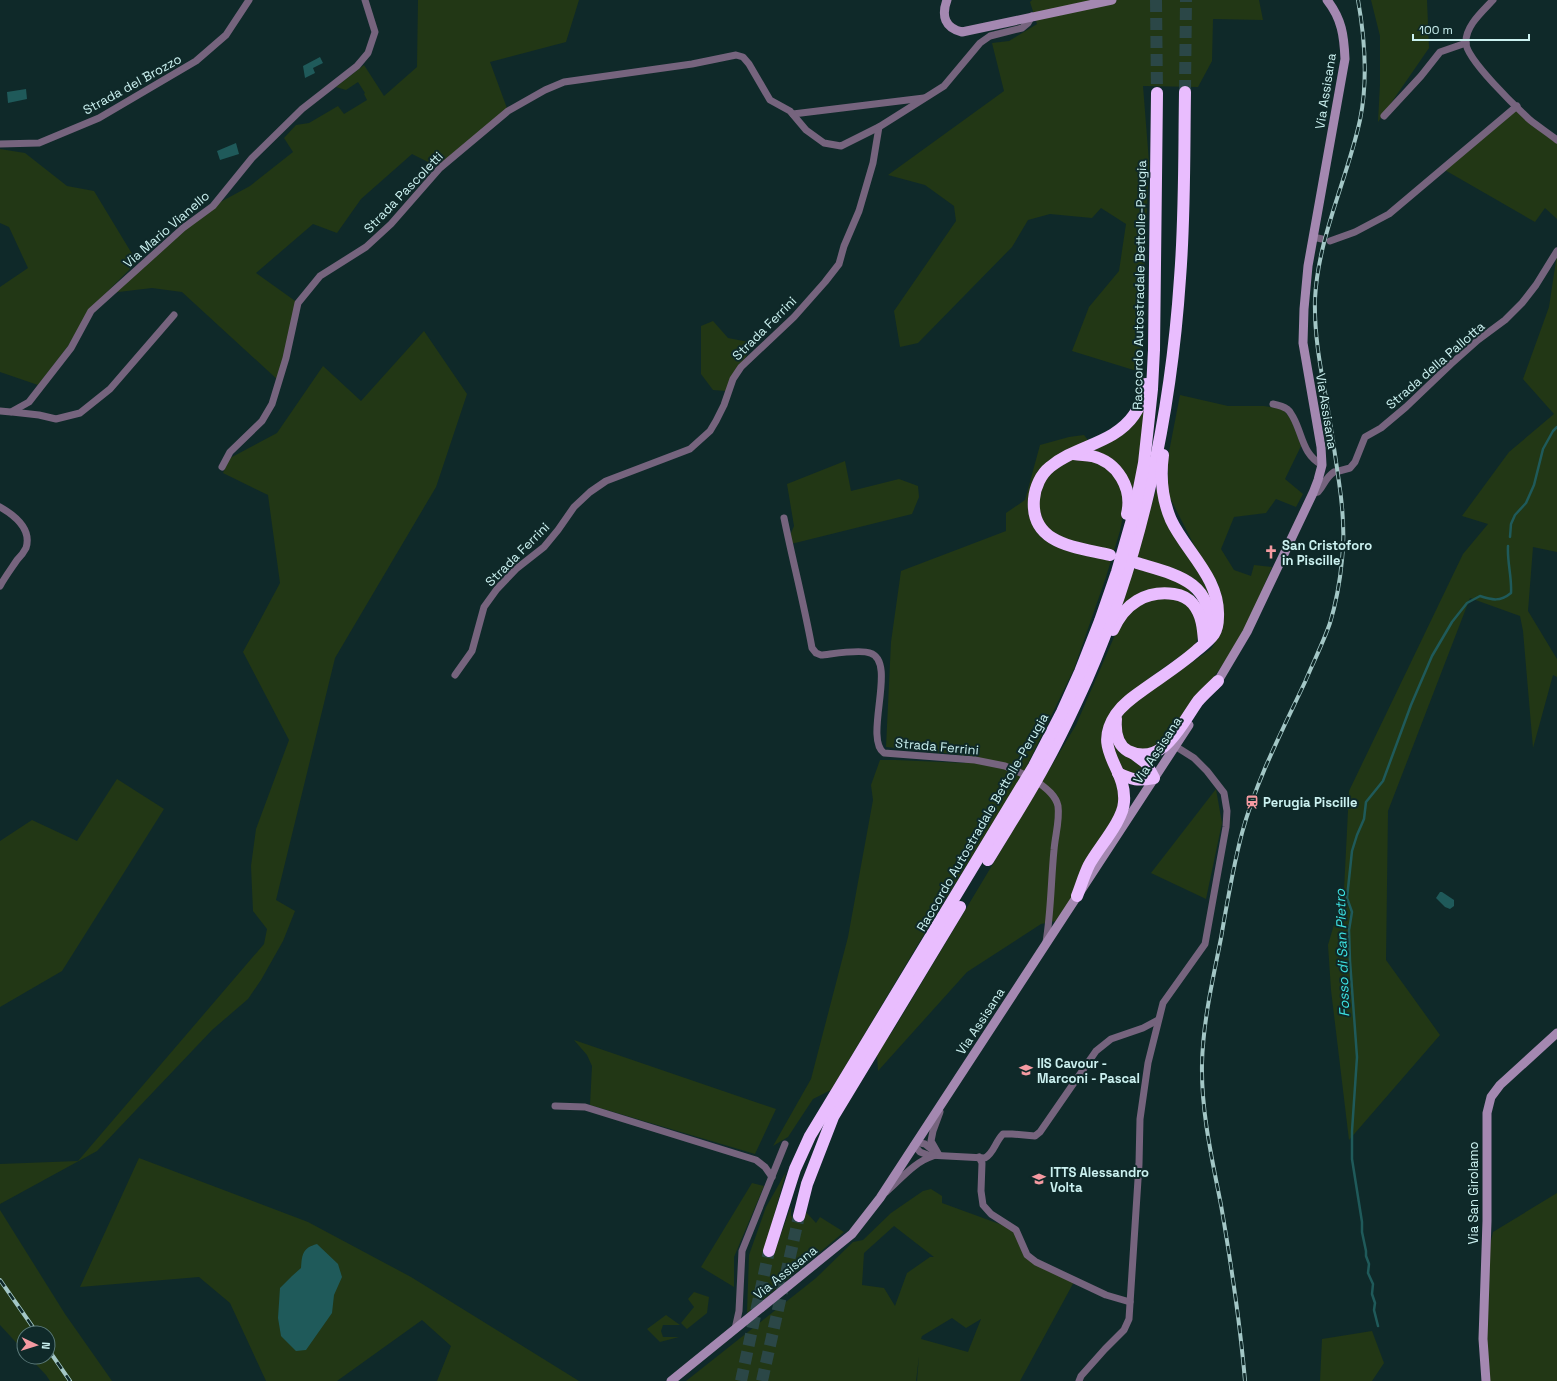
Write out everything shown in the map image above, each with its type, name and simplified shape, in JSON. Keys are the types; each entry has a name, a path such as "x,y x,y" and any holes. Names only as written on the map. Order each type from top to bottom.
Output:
{"highway":[{"path":"1077,896 1089,866 1120,816 1124,804 1124,786 1107,750 1106,738 1109,724 1126,702 1209,640 1218,624 1218,614 1212,588 1203,568 1187,546 1172,521 1166,505 1161,469 1175,371 1176,332 1183,231 1185,92"},
{"name":"Raccordo Autostradale Bettolle-Perugia","path":"958,902 1045,745 1077,679 1100,621 1117,572 1135,509 1144,463 1152,389 1157,93"},
{"path":"1110,555 1062,544 1049,537 1038,524 1033,508 1035,491 1040,479 1048,468 1061,459 1113,435 1125,426 1141,404 1145,393 1148,350 1150,258 1155,229"},
{"path":"769,1252 795,1169 807,1142 879,1031 958,902 1042,771 1087,678 1101,645 1126,572 1142,516 1162,421 1176,332"},
{"path":"1073,454 1093,456 1105,461 1116,470 1124,482 1128,495 1128,511 1123,533 1106,588 1100,621"},
{"path":"1137,563 1178,576 1188,580 1195,586 1202,595 1207,607 1209,618 1208,629 1201,645"},
{"path":"1060,736 1077,712 1117,620 1136,602 1155,593 1185,597 1192,602 1201,619 1201,645"},
{"path":"1134,754 1157,752 1165,746 1175,736 1200,699 1218,681"},
{"path":"1116,713 1115,728 1119,743 1125,749 1146,763 1154,778 1140,781 1130,779 1118,773"},
{"path":"799,1216 807,1184 832,1116 879,1031"}],"main road":[{"path":"946,0 944,7 945,20 954,30 962,32 1112,0"},
{"name":"Via Assisana","path":"671,1381 852,1234 880,1198 1218,681 1247,632 1313,492 1322,465 1321,447 1303,343 1304,309 1308,266 1318,238 1345,59 1344,41 1340,21 1327,0"},
{"name":"Via San Girolamo","path":"1486,1381 1483,1339 1487,1221 1487,1113 1491,1097 1500,1085 1557,1033"}],"street":[{"name":"Strada del Brozzo","path":"0,144 39,143 106,114 196,61 226,34 249,0"},
{"name":"Via Mario Vianello","path":"11,412 29,402 70,348 92,310 183,228 213,206 252,158 302,109 357,66 368,53 375,32 365,0"},
{"path":"1493,0 1475,20 1468,32 1466,43 1468,53 1477,66 1530,120 1557,140"},
{"path":"879,128 944,86 980,44 990,36 1022,28 1028,23 1032,16"},
{"path":"1384,116 1421,76 1440,52 1466,43"},
{"name":"Strada Pascoletti","path":"222,467 230,452 262,421 272,404 286,358 298,303 320,276 366,247 391,224 440,168 508,111 545,90 564,82 692,64 736,55 743,57 749,64 770,100 790,111 806,130 824,142 841,146 879,128"},
{"path":"793,114 926,98"},
{"path":"1330,241 1355,232 1389,214 1517,106"},
{"name":"Strada Ferrini","path":"455,675 472,650 484,607 516,569 544,547 574,507 590,492 606,481 690,449 710,431 724,405 733,379 741,367 794,317 839,264 844,246 859,211 873,163 879,128"},
{"path":"1548,133 1554,132 1557,129"},
{"name":"Strada della Pallotta","path":"1313,492 1318,492 1323,486 1327,476 1350,468 1355,462 1365,437 1382,428 1478,340 1505,320 1522,303 1536,285 1557,251"},
{"path":"0,411 39,415 56,419 80,413 110,389 174,315"},
{"path":"1273,404 1282,406 1289,410 1296,422 1307,452 1314,460 1322,465"},
{"path":"0,507 10,513 22,524 27,538 26,549 5,576 0,586"},
{"name":"Strada Ferrini","path":"784,518 795,575 802,594 812,648 816,653 821,655 869,652 877,656 880,661 881,673 877,738 881,750 884,753 975,760 1005,766 1023,774"},
{"path":"1080,1381 1081,1376 1124,1330 1129,1319 1139,1164 1140,1119 1148,1063 1163,1003 1205,944 1224,843 1227,811 1224,793 1198,763 1175,746"},
{"path":"1040,783 1053,794 1058,805 1059,815 1052,872 1049,924 1045,946"},
{"path":"915,1143 916,1148 924,1154 985,1158 991,1155 998,1139 1003,1134 1035,1136 1044,1127 1096,1051 1111,1039 1143,1028 1158,1020"},
{"path":"939,1155 931,1141 941,1108 950,1090"},
{"path":"555,1106 585,1107 756,1160 772,1177"},
{"path":"735,1330 739,1311 742,1250 785,1144"},
{"path":"880,1198 911,1168 924,1159 939,1155"},
{"path":"979,1158 982,1163 981,1191 983,1205 991,1214 1006,1222 1016,1230 1027,1255 1050,1268 1106,1295 1130,1302"}],"green space":[{"path":"418,0 579,0 566,42 490,62 508,111 440,168 412,154 361,199 337,233 313,224 256,273 298,303 279,381 182,292 152,288 110,293 213,206 250,186 293,152 284,138 296,125 309,123 338,106 344,114 367,100 364,94 365,93 358,82 346,90 336,87 364,65 384,96 417,67"},
{"path":"1032,0 1259,0 1263,20 1213,19 1212,61 1198,87 1143,86 1149,162 1140,372 1072,351 1089,307 1119,271 1126,224 1101,208 1092,218 1050,214 1028,220 1012,247 918,343 900,347 894,311 956,221 954,206 925,185 888,175 1004,91 992,43 1009,41 1037,24 1030,2"},
{"path":"1371,0 1427,0 1429,48 1378,122 1380,36"},
{"path":"1517,106 1557,140 1557,219 1545,208 1535,222 1443,169"},
{"path":"0,149 25,153 67,186 94,191 137,262 90,309 68,346 38,385 0,372 0,287 28,268 9,227 0,223"},
{"path":"1557,254 1557,552 1533,547 1528,611 1557,659 1557,677 1553,675 1533,748 1523,631 1520,616 1470,598 1388,811 1386,960 1440,1035 1349,1140 1331,990 1328,945 1344,890 1349,791 1463,554 1488,524 1462,516 1509,452 1554,414 1523,379 1549,307"},
{"path":"713,321 728,338 754,343 726,391 713,390 701,374 701,326"},
{"path":"424,331 467,394 436,487 335,658 276,900 295,911 283,941 261,980 248,999 212,1030 97,1151 0,1204 0,1164 78,1161 264,944 267,929 253,911 251,866 256,829 289,740 243,652 280,583 268,495 223,473 230,458 277,433 323,366 361,401"},
{"path":"1180,395 1228,406 1264,406 1283,409 1292,421 1301,446 1285,479 1303,494 1296,507 1276,499 1266,513 1234,517 1221,549 1234,570 1251,576 1254,565 1272,567 1247,624 1219,670 1158,748 1141,750 1132,747 1125,739 1120,725 1122,715 1128,707 1211,649 1219,636 1222,599 1218,584 1194,545 1168,494 1168,457"},
{"path":"1146,403 1134,490 1128,481 1121,480 1126,500 1120,531 1106,577 1074,669 1023,774 926,931 831,1090 813,1099 788,1137 773,1146 811,1079 848,937 873,800 871,785 880,760 965,763 963,755 886,747 891,642 901,571 1006,531 1006,513 1025,500 1040,445 1069,437 1084,435 1094,448"},
{"path":"845,461 851,491 899,479 918,486 919,497 912,514 791,544 791,533 794,526 787,484"},
{"path":"1158,483 1212,600 1136,558"},
{"path":"1133,568 1172,578 1187,587 1204,609 1182,594 1122,606"},
{"path":"1178,597 1191,606 1199,632 1196,643 1189,650 1152,676 1118,703 1107,721 1122,796 1119,811 1074,894 1056,921 1041,924 967,972 878,1071 877,1054 894,1029 1076,725 1121,621 1144,599"},
{"path":"1113,737 1140,761 1145,774 1124,773 1111,751"},
{"path":"117,779 164,809 62,971 0,1007 0,841 32,820 77,841"},
{"path":"1216,789 1222,823 1206,899 1151,873"},
{"path":"574,1040 776,1109 755,1154 590,1105 592,1066 587,1055"},
{"path":"139,1158 308,1222 411,1277 579,1381 437,1381 451,1346 422,1320 337,1381 266,1381 230,1303 199,1277 80,1287"},
{"path":"786,1172 764,1252 775,1251 791,1206 791,1216 795,1217 806,1212 816,1223 820,1217 844,1232 747,1313 749,1255 766,1207"},
{"path":"752,1183 764,1186 734,1257 734,1287 701,1267"},
{"path":"931,1189 942,1196 942,1203 1016,1230 1027,1255 1075,1280 1020,1381 917,1381 919,1356 916,1381 686,1381 816,1278 853,1242 863,1240 891,1213 923,1191","holes":["894,1226 934,1257 930,1257 907,1273 895,1306 884,1288 862,1285 864,1253","952,1318 966,1328 981,1319 968,1352 921,1339 922,1336"]},
{"path":"1557,1193 1557,1381 1486,1381 1485,1267 1493,1232"},
{"path":"0,1210 65,1314 112,1381 50,1381 37,1365 56,1365 56,1325 16,1325 16,1342 0,1325"},
{"path":"694,1292 709,1297 707,1313 687,1329 681,1323 694,1307 688,1299"},
{"path":"666,1315 680,1325 663,1325 661,1331 663,1337 679,1337 660,1342 647,1329"},
{"path":"1372,1331 1384,1363 1372,1381 1320,1381 1322,1339"}],"water":[{"path":"320,57 323,63 313,68 315,73 305,78 303,66"},
{"path":"26,89 27,99 8,103 7,92"},
{"path":"236,143 239,154 220,160 217,151"},
{"path":"1440,892 1454,900 1454,906 1450,909 1445,907 1436,898"},
{"path":"317,1244 338,1264 342,1277 334,1295 332,1313 306,1350 296,1351 281,1336 278,1318 280,1288 301,1268 303,1256 306,1250"}],"waterway":[{"name":"Fosso di San Pietro","path":"1510,537 1511,524 1515,515 1526,503 1534,485 1543,449 1553,431 1557,427"},
{"name":"Fosso di San Pietro","path":"1378,1326 1374,1310 1375,1303 1372,1294 1373,1284 1368,1273 1369,1264 1366,1256 1362,1232 1362,1222 1352,1159 1352,1131 1357,1057 1350,961 1349,930 1352,912 1347,898 1352,851 1364,819 1366,802 1383,781 1411,705 1432,656 1452,622 1467,603 1480,596 1500,599 1511,593 1508,546"}],"tunnel":[{"path":"1156,0 1157,93"},
{"path":"1185,92 1186,0"},
{"path":"762,1381 799,1216"},
{"path":"741,1381 769,1251"}],"railway":[{"path":"1245,1381 1232,1271 1205,1117 1202,1082 1203,1048 1206,1016 1233,872 1242,833 1262,775 1305,682 1330,623 1338,592 1343,550 1342,512 1333,440 1318,349 1315,324 1315,299 1321,253 1360,120 1364,90 1365,60 1358,0"},
{"path":"0,1280 31,1325"},
{"path":"56,1361 70,1381"}],"place":[{"name":"San Cristoforo in Piscille","path":"1271,552"},
{"name":"Perugia Piscille","path":"1252,802"},
{"name":"IIS Cavour - Marconi - Pascal","path":"1026,1070"},
{"name":"ITTS Alessandro Volta","path":"1039,1179"}]}
